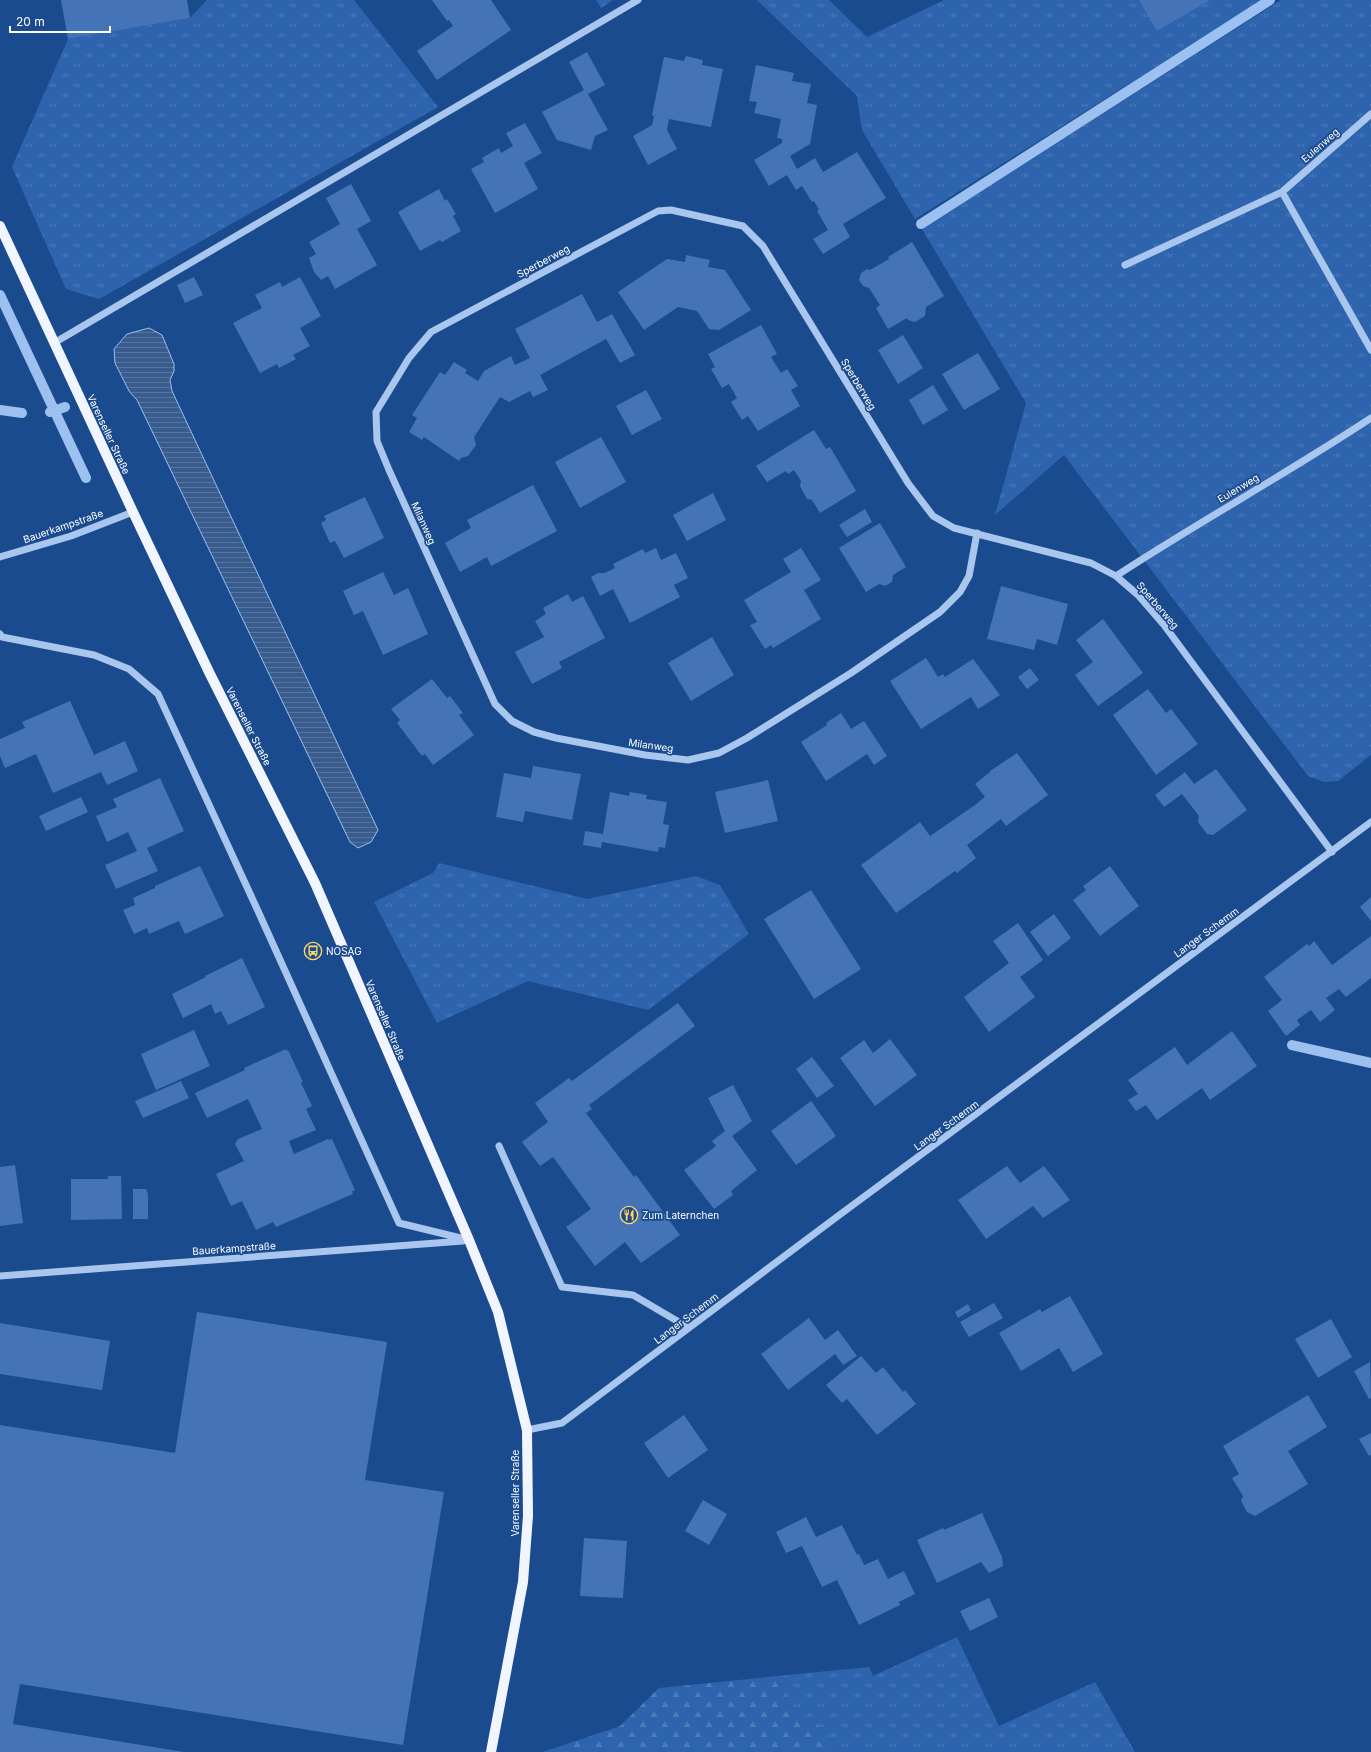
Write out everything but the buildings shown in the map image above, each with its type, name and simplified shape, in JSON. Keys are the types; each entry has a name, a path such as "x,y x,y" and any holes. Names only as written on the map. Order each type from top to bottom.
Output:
{"main road":[{"name":"Varenseller Straße","path":"0,226 209,672 315,883 469,1240 498,1312 527,1430 528,1516 526,1560 491,1752"}],"street":[{"path":"54,343 638,0"},
{"name":"Eulenweg","path":"1125,265 1282,192 1371,114"},
{"path":"1282,192 1371,350"},
{"name":"Sperberweg","path":"389,470 377,441 376,412 409,358 431,332 658,211 671,210 743,226 763,246 908,484 933,516 954,528 1091,563 1116,576 1138,595 1164,626 1332,852"},
{"name":"Eulenweg","path":"1116,576 1333,443 1371,418"},
{"name":"Milanweg","path":"389,470 495,704 512,721 534,732 645,755 688,760 719,753 747,738 851,673 940,612 960,592 969,576 977,533"},
{"name":"Bauerkampstraße","path":"0,557 71,536 133,512"},
{"path":"0,634 2,637 94,655 129,669 158,694 258,911 399,1224 469,1240"},
{"name":"Langer Schemm","path":"527,1430 562,1423 838,1216 1371,822"},
{"path":"499,1146 562,1287 633,1295 689,1328"},
{"name":"Bauerkampstraße","path":"0,1276 469,1240"}],"green space":[{"path":"207,0 354,0 438,107 99,299 66,289 12,167 68,39 190,18"},
{"path":"596,0 613,0 601,8"},
{"path":"757,0 829,0 867,37 944,0 1262,0 915,219 862,130 857,96"},
{"path":"1281,0 1371,0 1371,755 1338,781 1324,782 1308,776 1064,455 995,515 1026,403 922,229"},
{"path":"439,863 587,899 696,876 720,885 749,934 648,1010 528,981 437,1023 374,902 433,873"},
{"path":"957,1637 999,1726 1095,1682 1135,1752 840,1752 817,1723 786,1704 778,1676 869,1667 873,1676"},
{"path":"778,1676 786,1704 817,1723 840,1752 543,1752 620,1726 659,1688"}],"shaded area":[{"path":"149,328 162,335 174,364 174,371 170,380 172,391 378,830 371,842 358,848 350,842 137,400 129,391 115,363 114,349 127,334"}],"waterway":[{"path":"921,224 1270,0"},
{"path":"0,295 86,478"},
{"path":"50,412 65,407"},
{"path":"0,410 22,413"},
{"path":"1292,1045 1371,1063"}],"place":[{"name":"NOSAG","path":"313,951"},
{"name":"Zum Laternchen","path":"629,1215"}]}
